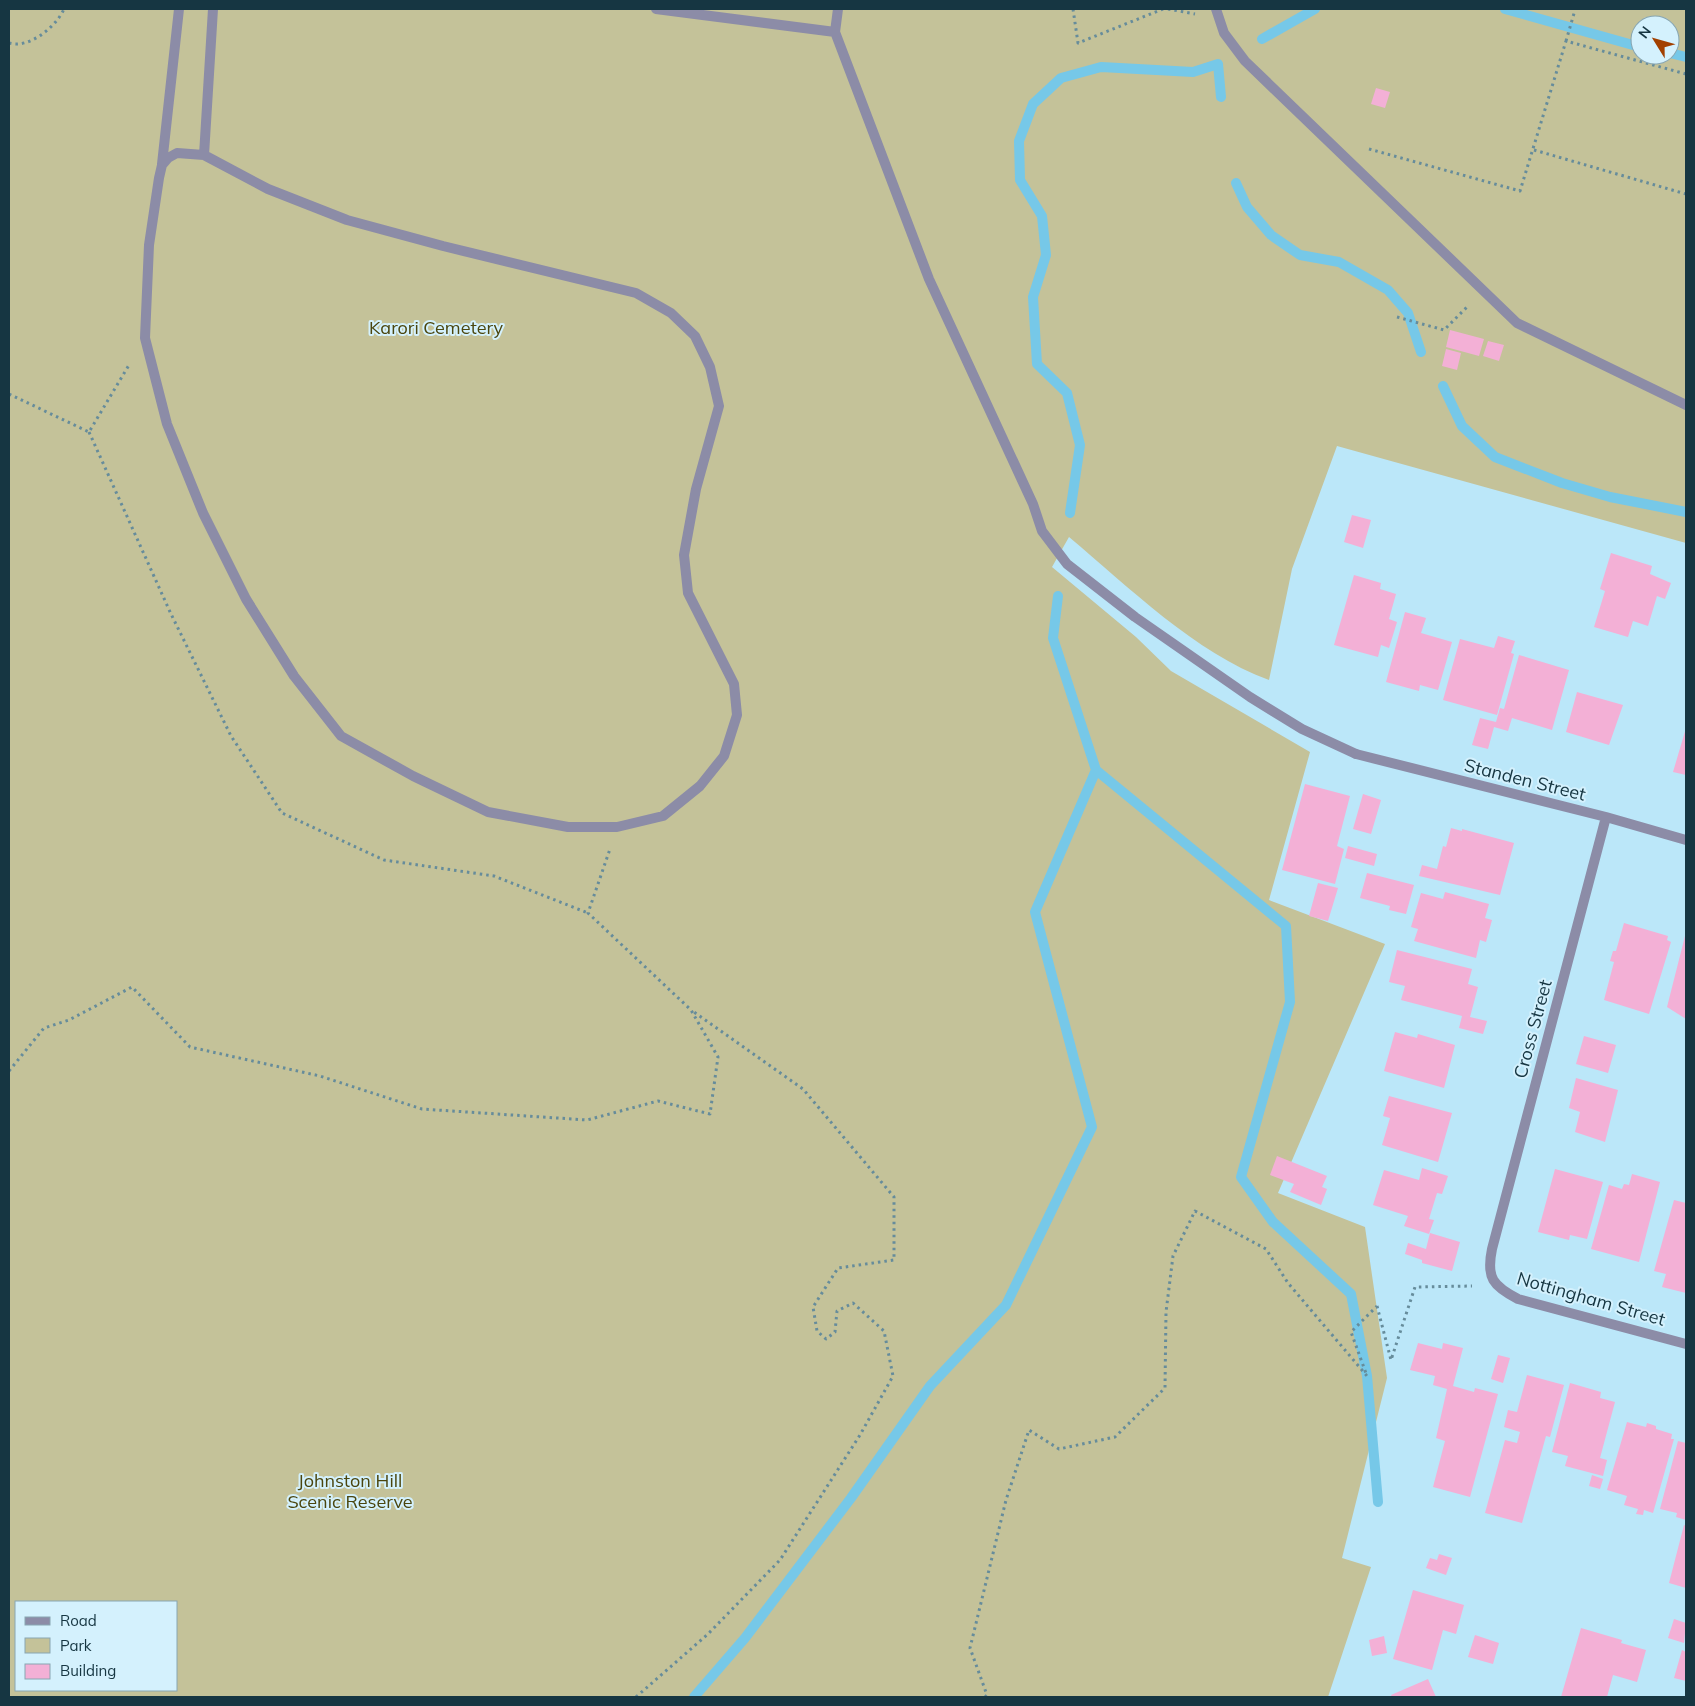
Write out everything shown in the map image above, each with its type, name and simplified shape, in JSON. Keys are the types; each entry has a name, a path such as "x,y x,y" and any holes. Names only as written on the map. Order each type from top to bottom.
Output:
{"street":[{"path":"162,166 168,158 177,153 204,155 268,189 347,220 636,293 671,313 694,336 710,367 718,406 696,488 684,556 688,593 734,684 737,715 724,756 700,786 663,816 618,827 568,827 488,812 413,776 341,736 294,676 246,599 203,513 167,424 145,338 149,245 162,166 179,9"},
{"path":"204,155 213,9"},
{"path":"656,9 835,32 838,9"},
{"path":"1216,9 1224,33 1245,61 1337,152 1517,323 1686,405"},
{"name":"Standen Street","path":"835,32 929,279 1033,504 1042,531 1067,564 1150,628 1250,697 1302,730 1356,754 1606,817 1686,840"},
{"name":"Cross Street","path":"1492,1249 1606,817"},
{"name":"Nottingham Street","path":"1492,1249 1489,1269 1497,1286 1518,1299 1686,1344"}],"path":[{"path":"9,43 18,45 38,38 64,9"},
{"path":"1073,9 1078,42 1163,9"},
{"path":"1337,152 1344,142 1520,191 1575,10"},
{"path":"1566,41 1686,74"},
{"path":"1534,150 1686,194"},
{"path":"1397,317 1444,330 1483,290"},
{"path":"89,432 145,338"},
{"path":"9,394 89,432 171,614 231,736 282,813 384,860 494,876 588,913 692,1010 804,1089 894,1197 894,1260 838,1268 813,1306 817,1331 826,1339 835,1332 837,1311 853,1303 884,1331 893,1376 860,1435 780,1560 708,1634 636,1697"},
{"path":"588,913 618,827"},
{"path":"9,1071 44,1028 69,1020 132,987 190,1046 320,1076 422,1109 587,1120 658,1101 710,1114 718,1057 692,1010"},
{"path":"985,1697 987,1695 970,1648 1006,1500 1029,1430 1059,1450 1115,1437 1165,1388 1166,1312 1174,1256 1195,1211 1266,1250 1288,1283 1367,1376 1351,1332 1377,1306 1391,1360 1415,1287 1497,1286"}],"green space":[{"path":"9,9 1686,9 1686,543 1337,446 1292,569 1269,680 1242,668 1189,636 1139,597 1069,537 1052,567 1136,637 1171,671 1310,752 1269,900 1385,944 1278,1193 1365,1227 1387,1378 1342,1558 1371,1567 1328,1697 9,1697"}],"building":[{"path":"1376,88 1390,92 1385,108 1371,104"},
{"path":"1450,330 1484,339 1479,356 1446,347"},
{"path":"1488,341 1504,345 1499,361 1483,356"},
{"path":"1446,349 1461,353 1457,370 1442,366"},
{"path":"1352,515 1371,520 1363,548 1344,542"},
{"path":"1611,553 1652,566 1650,574 1671,583 1665,599 1657,596 1648,626 1633,621 1628,637 1594,627 1605,591 1600,589"},
{"path":"1354,575 1381,583 1380,589 1396,594 1389,619 1397,622 1389,648 1381,645 1378,657 1334,645"},
{"path":"1405,612 1426,618 1421,633 1452,642 1438,690 1420,685 1419,691 1386,682"},
{"path":"1498,636 1515,641 1511,653 1514,654 1497,715 1443,700 1460,639 1494,648"},
{"path":"1519,655 1569,670 1552,730 1512,718 1508,731 1494,727 1488,749 1472,745 1480,718 1496,722 1500,708 1504,709"},
{"path":"1577,692 1623,705 1609,745 1566,732"},
{"path":"1686,728 1686,775 1673,772"},
{"path":"1305,784 1350,796 1337,846 1344,849 1335,884 1282,870"},
{"path":"1363,794 1381,800 1371,834 1353,829"},
{"path":"1451,828 1462,831 1462,829 1514,843 1500,895 1419,876 1422,865 1437,869 1443,846 1446,847"},
{"path":"1348,846 1377,854 1374,866 1345,858"},
{"path":"1367,873 1414,885 1406,914 1389,910 1390,906 1360,898"},
{"path":"1318,883 1338,888 1328,921 1309,916"},
{"path":"1445,892 1489,904 1485,918 1492,920 1486,942 1480,940 1476,958 1414,941 1418,929 1411,927 1421,893 1443,899"},
{"path":"1624,923 1668,936 1667,940 1671,942 1649,1014 1604,1000 1614,962 1610,961 1613,951 1616,951"},
{"path":"1686,932 1686,1019 1667,1007"},
{"path":"1397,950 1472,969 1468,984 1478,987 1470,1017 1487,1021 1483,1034 1459,1028 1462,1016 1401,1000 1405,986 1389,982"},
{"path":"1395,1032 1417,1038 1418,1034 1455,1045 1444,1088 1384,1071"},
{"path":"1584,1036 1616,1045 1608,1073 1576,1064"},
{"path":"1576,1078 1618,1090 1605,1142 1575,1132 1580,1112 1569,1108"},
{"path":"1389,1096 1452,1113 1438,1162 1382,1145 1390,1118 1383,1116"},
{"path":"1277,1156 1327,1176 1322,1187 1327,1189 1321,1205 1290,1192 1294,1184 1270,1175"},
{"path":"1422,1168 1448,1176 1442,1194 1437,1193 1429,1219 1434,1220 1429,1234 1404,1226 1408,1216 1373,1205 1384,1170 1419,1180"},
{"path":"1555,1169 1603,1182 1587,1239 1570,1235 1569,1240 1538,1232"},
{"path":"1632,1174 1660,1182 1639,1262 1591,1249 1609,1185 1622,1189 1624,1184 1629,1185"},
{"path":"1674,1200 1686,1203 1686,1293 1662,1287 1666,1274 1654,1271"},
{"path":"1430,1233 1460,1242 1452,1271 1422,1263 1422,1260 1405,1254 1408,1243 1426,1249"},
{"path":"1418,1343 1442,1349 1443,1343 1463,1348 1453,1386 1474,1392 1475,1388 1498,1394 1470,1497 1433,1487 1445,1441 1436,1438 1447,1389 1433,1385 1435,1376 1410,1370"},
{"path":"1498,1355 1510,1358 1503,1383 1491,1379"},
{"path":"1527,1375 1564,1385 1550,1437 1546,1436 1522,1523 1485,1513 1505,1440 1517,1443 1520,1432 1504,1427 1508,1410 1517,1412"},
{"path":"1570,1383 1601,1392 1600,1398 1615,1402 1600,1458 1607,1460 1603,1476 1565,1466 1568,1456 1552,1452"},
{"path":"1627,1422 1646,1427 1647,1423 1656,1426 1656,1429 1672,1434 1671,1439 1674,1439 1653,1513 1644,1510 1643,1515 1636,1514 1638,1509 1624,1505 1627,1496 1607,1490"},
{"path":"1678,1441 1686,1443 1686,1520 1676,1517 1677,1513 1660,1509"},
{"path":"1592,1475 1603,1479 1600,1489 1589,1486"},
{"path":"1684,1525 1686,1526 1686,1588 1669,1583"},
{"path":"1439,1554 1452,1558 1446,1575 1426,1568 1430,1558 1437,1560"},
{"path":"1413,1590 1464,1605 1456,1634 1443,1630 1432,1670 1393,1659"},
{"path":"1674,1619 1686,1623 1684,1643 1668,1638"},
{"path":"1581,1628 1622,1640 1621,1643 1646,1650 1637,1682 1613,1675 1607,1697 1561,1697"},
{"path":"1475,1635 1499,1643 1493,1664 1468,1657"},
{"path":"1384,1636 1387,1653 1372,1656 1369,1640"},
{"path":"1682,1650 1686,1652 1686,1681 1674,1678"},
{"path":"1428,1679 1436,1697 1392,1697 1391,1695"}],"waterway":[{"path":"1262,39 1315,9"},
{"path":"1505,9 1630,44"},
{"path":"1680,56 1686,57"},
{"path":"1070,513 1080,445 1067,393 1037,364 1033,297 1046,255 1042,216 1020,180 1019,141 1033,104 1061,78 1101,67 1193,72 1218,64 1221,97"},
{"path":"1236,183 1247,207 1271,235 1300,255 1339,262 1388,290 1408,313 1421,352"},
{"path":"1443,386 1462,426 1495,457 1562,483 1610,497 1686,512"},
{"path":"1058,596 1053,638 1096,770 1286,926 1290,1002 1241,1177 1273,1222 1351,1294 1367,1376 1378,1502"},
{"path":"694,1697 745,1638 851,1498 930,1386 1006,1305 1092,1127 1035,912 1096,770"}],"park label":[{"name":"Karori Cemetery","path":"436,328"},
{"name":"Johnston Hill Scenic Reserve","path":"350,1491"}]}
